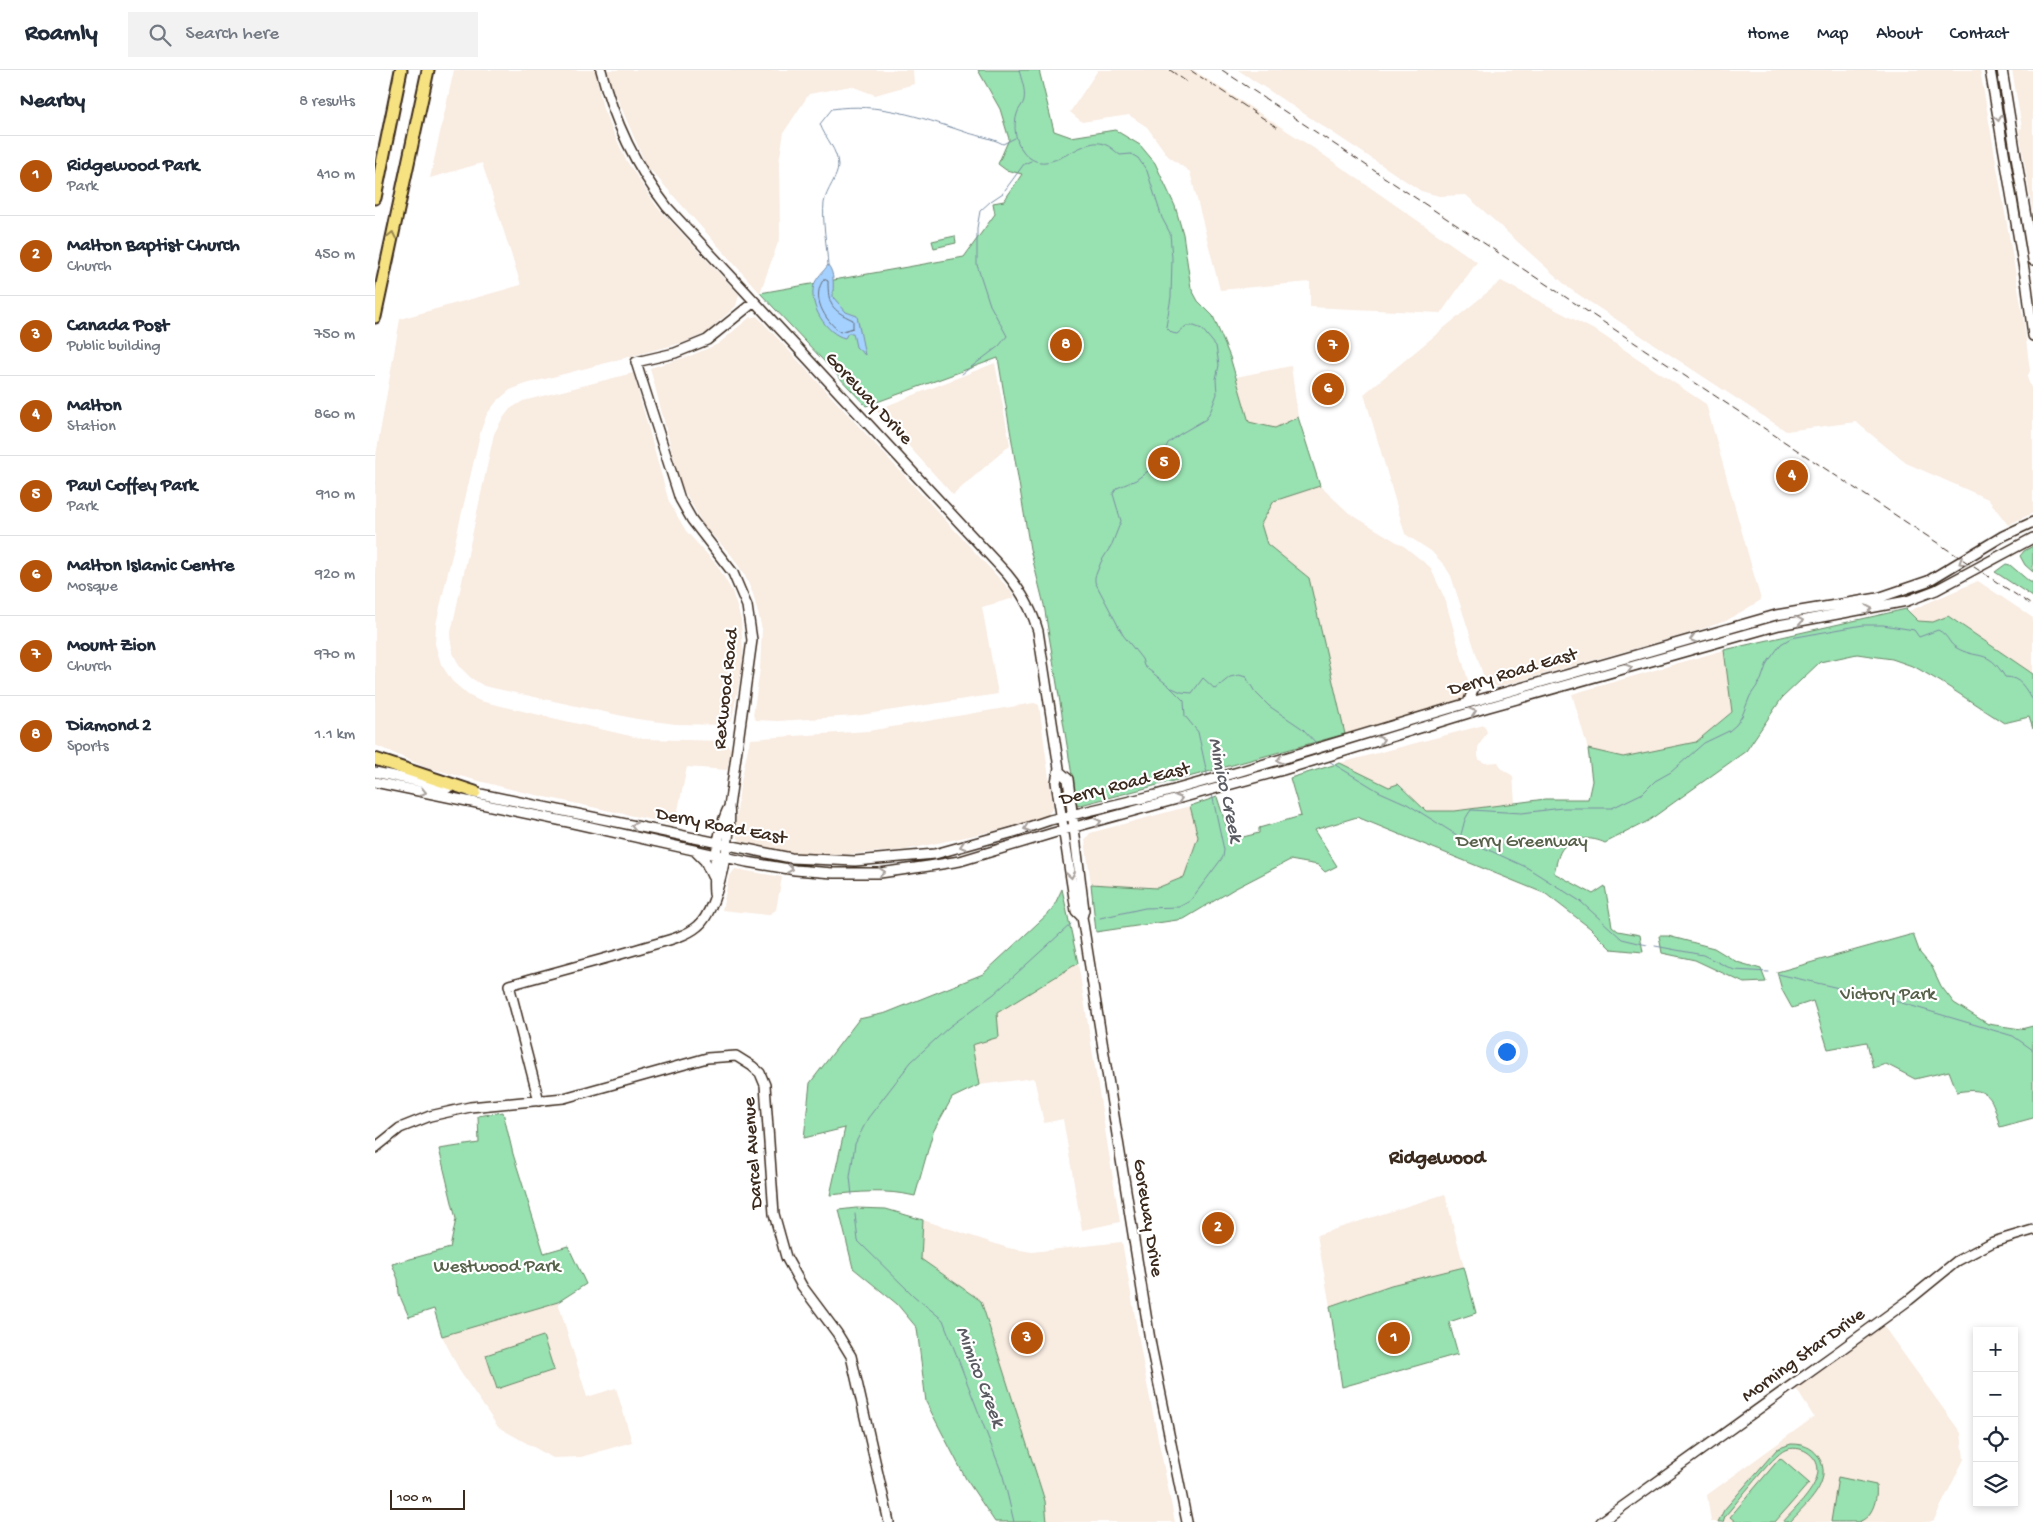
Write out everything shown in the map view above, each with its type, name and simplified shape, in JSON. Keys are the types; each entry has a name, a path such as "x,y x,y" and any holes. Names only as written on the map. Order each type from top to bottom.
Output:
{"highway":[{"path":"375,198 401,70"},
{"path":"375,317 428,70"},
{"path":"375,759 475,792"}],"main road":[{"name":"Goreway Drive","path":"601,70 624,139 647,182 667,208 980,544 1025,597 1034,616 1038,631 1060,772 1056,782 1061,818 1076,911 1082,917"},
{"path":"1990,70 2027,288 2033,336"},
{"path":"2002,70 2033,260"},
{"name":"Rexwood Road","path":"539,1101 509,985 682,935 702,922 709,910 714,894 729,807 752,640 747,606 733,573 692,520 680,500 636,362 675,353 707,340 754,302"},
{"name":"Derry Road East","path":"1240,777 1314,749 1468,702 1776,615 1863,601 1911,588 1948,571 2003,536 2033,522"},
{"name":"Derry Road East","path":"375,772 775,856 822,861 886,860 935,854 1073,815 1306,763 1485,708 1779,625 1912,599 1936,590 2033,538"},
{"path":"1468,702 1475,685"},
{"path":"1303,753 1309,756 1306,763"},
{"name":"Goreway Drive","path":"1060,772 1068,779 1084,910 1082,917 1084,933 1151,1346 1176,1460 1187,1522"},
{"name":"Derry Road East","path":"375,782 747,862 795,870 833,873 880,872 960,861 1158,806 1200,788"},
{"path":"1156,795 1158,806"},
{"path":"699,840 726,826 735,841 743,849"},
{"path":"694,850 705,861 716,880 728,868 747,862"},
{"name":"Darcel Avenue","path":"375,1148 400,1128 429,1116 470,1107 564,1098 707,1058 735,1056 752,1066 760,1073 766,1093 775,1214 786,1257 802,1286 837,1333 851,1356 889,1522"},
{"name":"Morning Star Drive","path":"1601,1522 1909,1300 1957,1261 1993,1242 2033,1230"}],"shaded area":[{"path":"454,70 595,70 603,109 626,160 657,207 739,295 736,306 706,333 685,342 526,384 510,390 497,401 487,414 481,430 436,624 435,644 441,664 452,681 468,695 480,701 643,739 724,741 731,749 727,770 687,767 675,825 518,791 425,767 375,745 375,461 400,319 521,285 482,163 430,178"},
{"path":"608,70 913,70 914,84 875,95 851,86 809,94 784,132 779,162 780,237 760,293 646,165 611,84"},
{"path":"1098,70 1193,70 1315,149 1477,262 1441,313 1310,307 1310,282 1220,290 1190,172 1168,156 1147,127 1129,115 1082,122 1070,112"},
{"path":"1238,70 1980,70 2023,316 2030,371 2027,377 2033,393 2033,513 2008,525 1988,499 1906,463 1856,422 1786,431 1570,289 1466,195 1439,196 1421,191"},
{"path":"2012,70 2033,70 2033,214 2019,129 2022,128"},
{"path":"1501,281 1598,332 1706,404 1761,600 1726,621 1686,634 1498,687 1485,681 1451,576 1445,566 1431,551 1405,534 1364,394"},
{"path":"757,316 1010,590 1014,598 982,607 998,694 854,716 778,721 756,720 753,715 760,669 762,629 753,594 745,576 732,556 704,526 681,485 650,368 690,356 718,344 749,318"},
{"path":"995,363 1010,445 953,495 876,410"},
{"path":"1291,366 1298,417 1275,428 1248,422 1236,377"},
{"path":"633,373 669,502 686,531 717,565 732,591 741,620 743,654 741,672 732,719 725,725 676,724 637,719 484,686 471,678 460,667 453,653 450,637 494,434 501,421 510,409 523,401"},
{"path":"1320,486 1349,513 1405,547 1430,567 1445,599 1471,691 1466,698 1345,734 1309,578 1267,544 1261,524 1274,501"},
{"path":"1978,581 2033,618 2033,674 1949,616 1933,622 1918,621 1909,611"},
{"path":"1724,650 1732,711 1696,742 1623,757 1588,749 1572,694"},
{"path":"1034,703 1039,705 1053,808 1047,816 998,830 905,850 838,855 783,852 750,847 742,843 737,837 735,829 740,786 750,739 868,731"},
{"path":"1484,725 1487,732 1478,747 1479,760 1485,763 1498,762 1502,769 1513,776 1515,803 1455,811 1426,811 1399,784 1389,787 1340,763"},
{"path":"1190,806 1199,837 1184,877 1157,888 1091,884 1085,840 1090,833"},
{"path":"735,869 782,877 776,910 768,915 722,910 729,877"},
{"path":"1078,963 1120,1222 1082,1230 1063,1119 1044,1123 1034,1078 979,1085 972,1045 999,1037 997,1013"},
{"path":"1445,1194 1464,1267 1391,1285 1330,1306 1317,1235"},
{"path":"923,1220 1008,1248 1032,1252 1122,1242 1145,1374 1175,1522 1047,1522 1045,1501 981,1301 921,1259"},
{"path":"558,1302 587,1397 616,1388 632,1442 581,1457 553,1458 498,1427 461,1373 442,1336"},
{"path":"1879,1320 1961,1433 1964,1459 1934,1520 1929,1522 1711,1522 1707,1495 1814,1417 1793,1384"}],"green space":[{"path":"978,70 1039,70 1054,131 1071,137 1115,130 1140,145 1155,163 1175,206 1183,234 1191,288 1198,301 1213,316 1230,357 1249,422 1275,428 1298,417 1320,486 1274,501 1261,524 1267,544 1309,578 1345,734 1077,806 1044,605 1030,549 998,358 866,406 760,293 964,257 995,214 993,203 1004,201 1022,174 1006,170 998,164 1009,139 1000,109"},
{"path":"955,236 956,243 934,248 932,241"},
{"path":"2033,546 2033,572 2025,565 2020,556 2024,551"},
{"path":"2006,564 2010,565 2030,582 2033,582 2033,597 1995,572"},
{"name":"Derry Greenway","path":"1906,609 1918,621 1933,622 1948,616 2033,674 2033,729 2029,717 2004,723 1915,667 1892,659 1857,654 1820,662 1782,698 1746,751 1648,821 1605,843 1589,839 1578,839 1568,843 1562,849 1554,873 1593,894 1605,886 1612,926 1618,931 1640,935 1643,952 1611,949 1590,928 1546,894 1357,817 1314,830 1337,866 1325,872 1318,865 1290,860 1234,889 1184,919 1096,932 1091,884 1157,888 1184,877 1198,837 1190,806 1217,797 1231,840 1259,833 1259,828 1301,816 1290,778 1340,763 1389,787 1398,784 1426,811 1455,811 1545,799 1588,799 1592,781 1588,749 1623,757 1696,742 1732,712 1724,650"},
{"path":"1062,889 1078,963 997,1013 999,1037 972,1045 979,1085 952,1098 933,1132 915,1196 883,1192 830,1195 845,1128 804,1138 810,1083 859,1019 886,1013 983,974 1052,910"},
{"name":"Victory Park","path":"1913,934 1920,953 1932,967 1941,986 1954,1003 1988,1024 2021,1029 2033,1026 2033,1118 2000,1127 1995,1108 1988,1096 1977,1091 1957,1092 1949,1071 1915,1079 1886,1064 1873,1068 1867,1042 1828,1049 1813,1001 1792,1008 1782,990 1777,972"},
{"path":"1659,936 1668,936 1714,948 1737,962 1761,969 1766,982 1744,983 1695,960 1662,953"},
{"name":"Westwood Park","path":"503,1112 513,1154 544,1253 568,1246 586,1284 558,1302 442,1336 434,1309 409,1317 399,1294 398,1279 392,1264 450,1248 456,1219 439,1149 479,1143 478,1116"},
{"path":"856,1208 886,1209 923,1220 921,1259 981,1301 1045,1501 1047,1522 995,1522 966,1479 926,1402 917,1328 897,1304 853,1268 839,1210"},
{"path":"1464,1267 1476,1313 1449,1322 1458,1354 1342,1387 1330,1306 1391,1285"},
{"path":"543,1336 554,1370 497,1389 486,1355"},
{"path":"1791,1444 1803,1445 1813,1450 1822,1465 1821,1483 1804,1508 1790,1522 1783,1522 1805,1498 1816,1479 1818,1469 1815,1460 1807,1452 1791,1448 1779,1454 1772,1461 1725,1516 1723,1522 1718,1522 1724,1510 1777,1449"},
{"path":"1780,1458 1809,1483 1775,1522 1736,1522 1730,1517"},
{"path":"1838,1477 1876,1485 1873,1507 1863,1520 1858,1522 1831,1522"}],"water":[{"path":"828,265 833,276 833,297 846,312 857,316 865,355 856,347 853,333 848,333 845,338 831,331 816,309 813,293 814,285"}],"waterway":[{"name":"Mimico Creek","path":"1019,70 1024,88 1024,96 1015,123 1015,133 1020,147 1032,160 1042,162 1053,160 1095,143 1104,144 1120,155 1131,154 1138,158 1147,171 1162,218 1170,233 1172,258 1171,297 1166,327 1172,333 1177,334 1186,326 1202,329 1216,346 1219,365 1216,379 1217,394 1211,410 1206,419 1168,443 1159,463 1136,480 1117,488 1113,494 1121,521 1112,544 1101,562 1095,577 1095,582 1123,635 1142,659 1144,666 1184,701 1185,716 1198,732 1208,778"},
{"path":"828,265 824,203 838,166 834,149 820,124 832,109 849,107 882,109 930,121 1003,144 1015,138"},
{"path":"1005,190 1024,164 1031,161"},
{"path":"962,374 999,346 1007,336 990,305 977,265 977,228 980,211 1003,193"},
{"path":"1460,837 1465,820 1471,810 1522,813 1562,808 1612,808 1643,793 1655,781 1671,772 1704,743 1729,731 1736,725 1750,696 1761,680 1767,663 1781,644 1791,638 1863,625 1883,625 1914,630 1919,637 1938,630 1955,647 1987,658 1999,668 2005,677 2019,681 2033,700"},
{"path":"1172,688 1181,692 1192,693 1203,678 1215,689 1230,677 1239,675 1246,677 1255,692 1269,706 1303,729 1317,744"},
{"path":"1327,760 1380,792 1407,804 1460,837 1526,867 1580,901 1622,939 1647,945"},
{"name":"Mimico Creek","path":"1100,918 1145,908 1179,907 1190,901 1223,857 1224,850 1212,794"},
{"name":"Mimico Creek","path":"852,1195 850,1177 855,1144 868,1118 911,1062 949,1027 994,994 1071,924"},
{"path":"1655,946 1703,955 1734,970 1769,972"},
{"path":"1778,974 1895,1001 2013,1036 2033,1050"},
{"name":"Mimico Creek","path":"855,1214 858,1241 914,1296 943,1320 1003,1476 1014,1522"}],"railway":[{"path":"1170,70 1187,82"},
{"path":"1190,70 1278,128"},
{"path":"1222,70 2033,606"}],"place":[{"name":"Diamond 2","path":"1066,345"},
{"name":"Mount Zion","path":"1333,346"},
{"name":"Malton Islamic Centre","path":"1328,389"},
{"name":"Paul Coffey Park","path":"1164,463"},
{"name":"Malton","path":"1792,476"},
{"name":"Malton Baptist Church","path":"1218,1228"},
{"name":"Canada Post","path":"1027,1338"},
{"name":"Ridgewood Park","path":"1394,1338"}],"district":[{"name":"Ridgewood","path":"1437,1159"}]}
